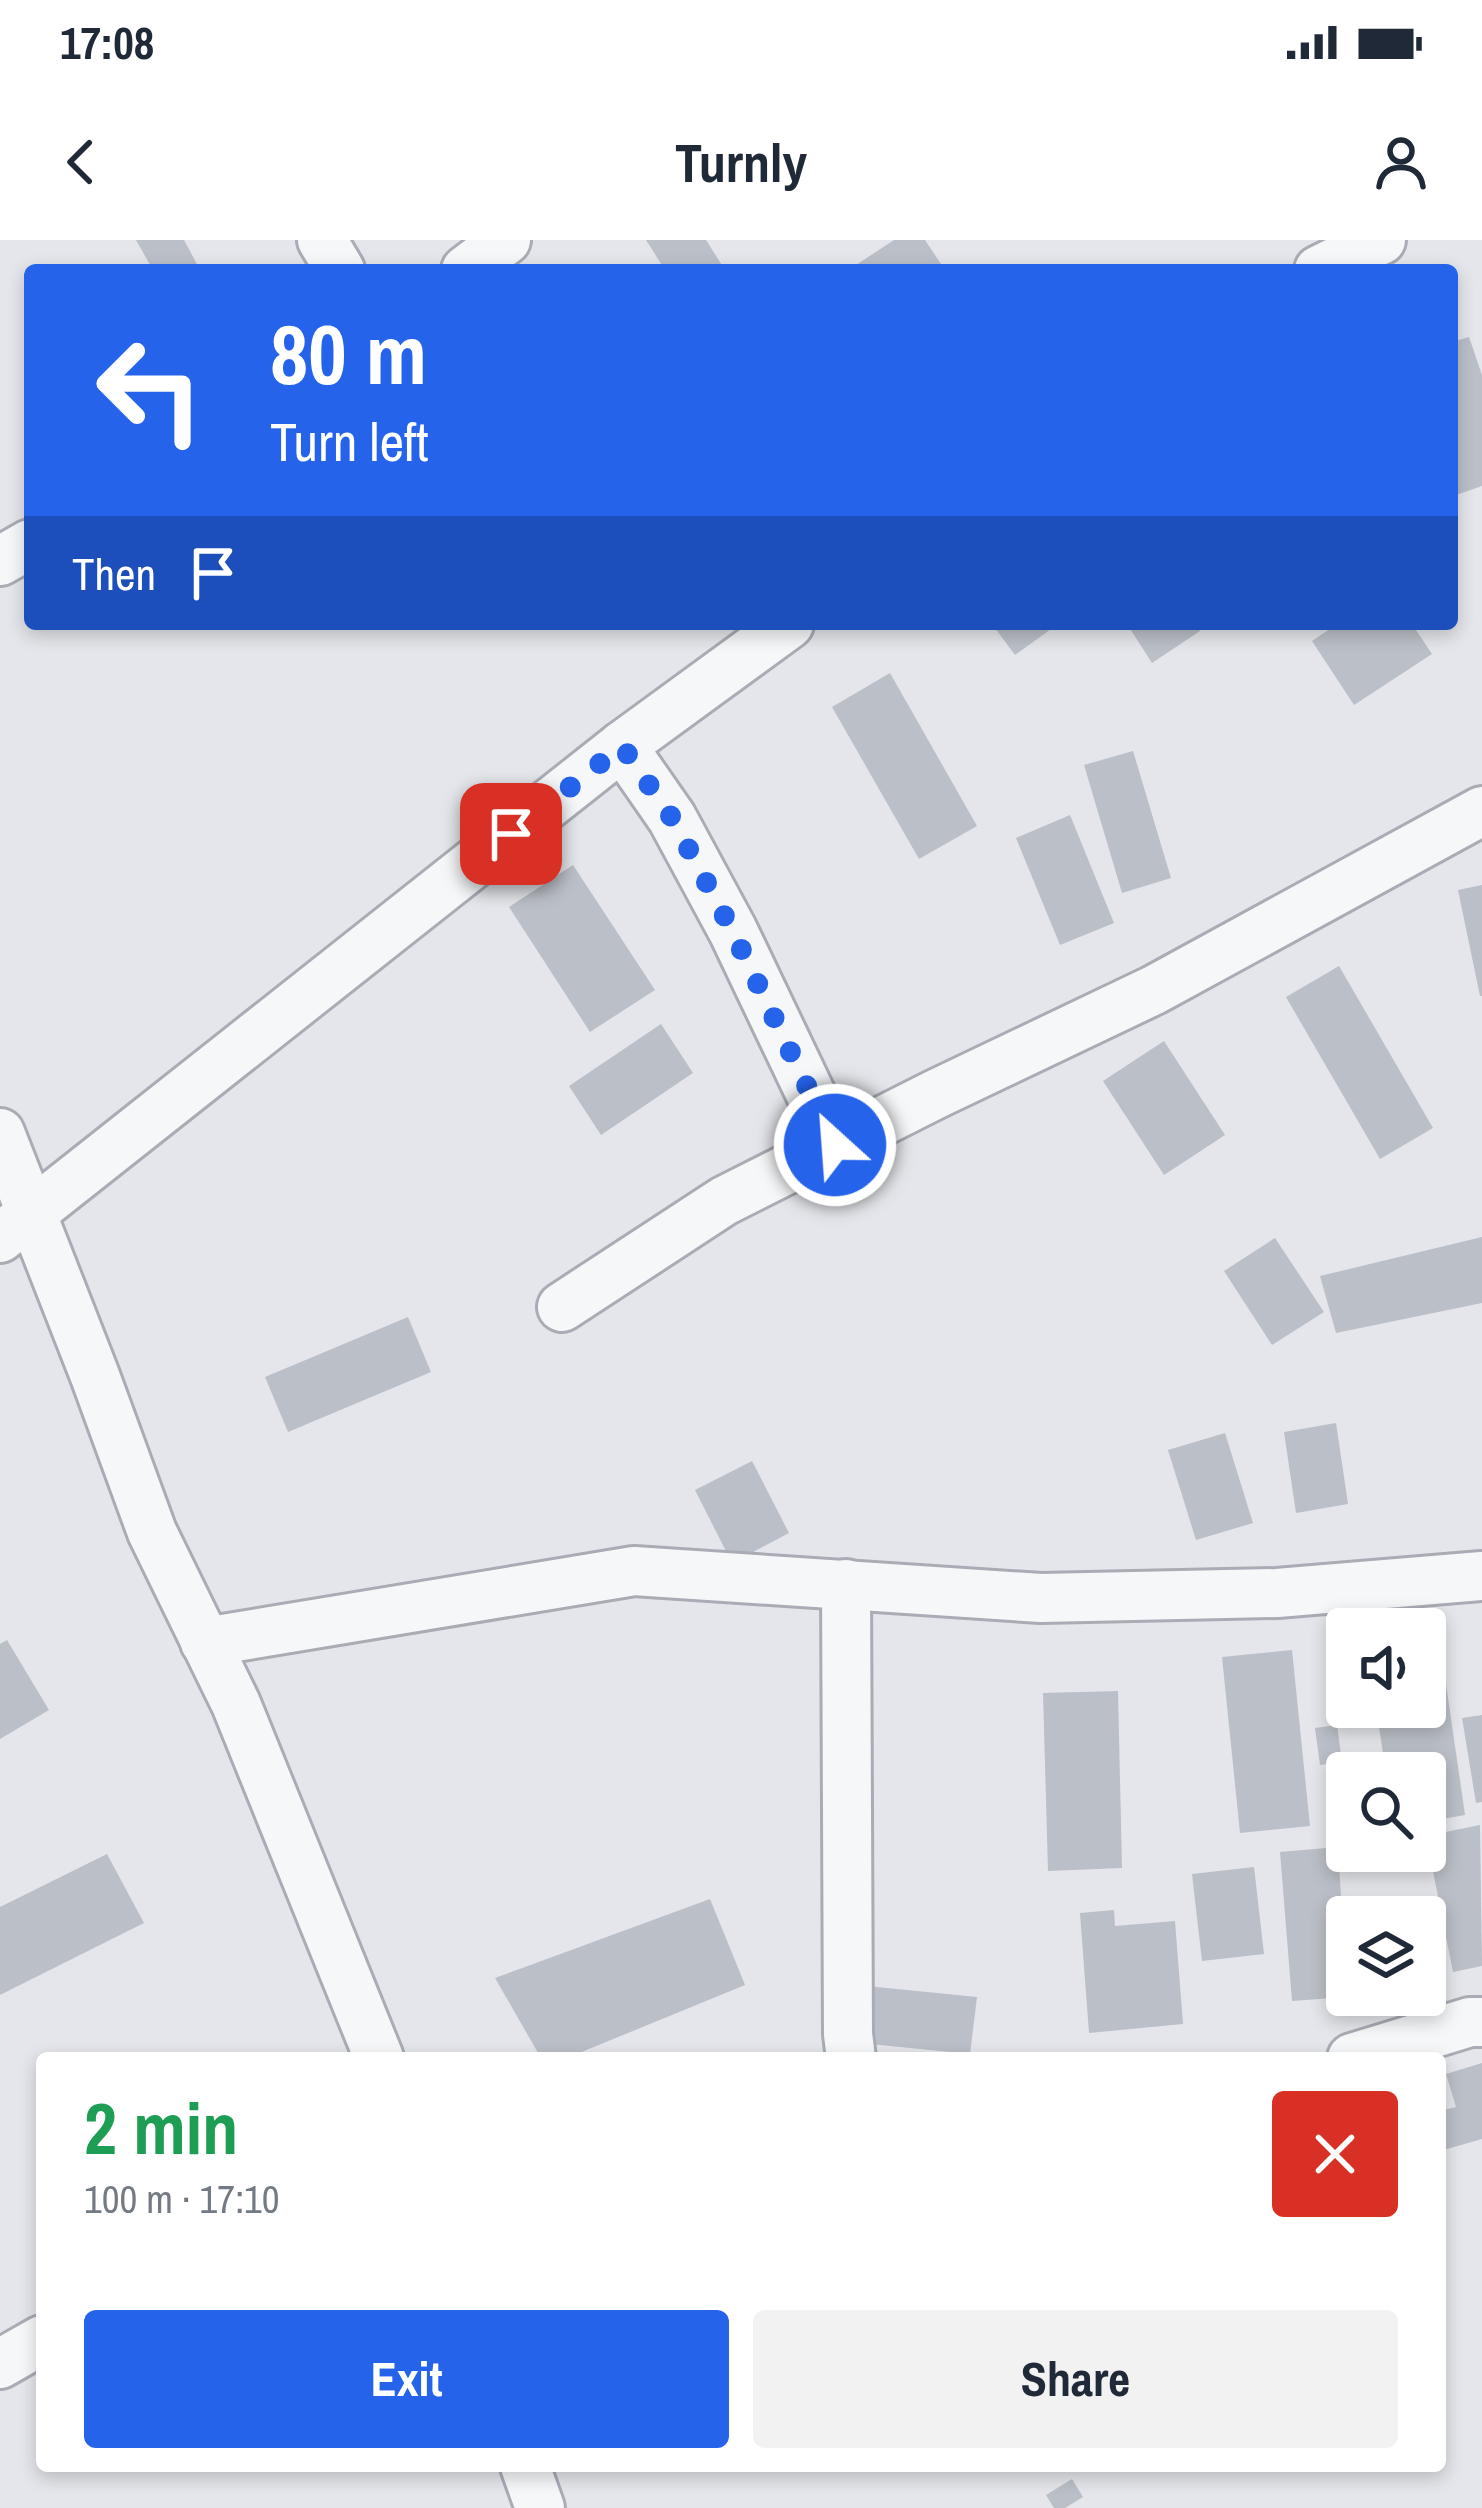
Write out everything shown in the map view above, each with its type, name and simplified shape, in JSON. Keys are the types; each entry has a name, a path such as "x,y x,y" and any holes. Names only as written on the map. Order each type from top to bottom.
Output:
{"street":[{"path":"474,264 506,240"},
{"path":"1331,264 1381,240"},
{"path":"15,1226 622,746 781,630"},
{"path":"622,746 672,818 733,932 835,1145"},
{"path":"562,1306 724,1201 1154,990 1482,812"},
{"path":"0,1133 15,1226 95,1376 152,1532 236,1704 377,2052"},
{"path":"205,1642 634,1571 1041,1598 1277,1593 1482,1576"},
{"path":"846,1584 850,2052"},
{"path":"1372,2052 1482,2022"},
{"path":"527,2472 540,2508"}],"building":[{"path":"136,240 184,240 197,264 150,264"},
{"path":"646,240 706,240 721,264 661,264"},
{"path":"894,240 925,240 941,264 858,264"},
{"path":"1469,337 1482,375 1482,486 1458,494 1458,340"},
{"path":"996,630 1050,630 1015,655"},
{"path":"1131,630 1200,631 1152,663"},
{"path":"1328,630 1416,630 1432,654 1354,705 1312,641"},
{"path":"890,673 977,826 919,859 832,707"},
{"path":"1133,751 1171,878 1122,893 1084,765"},
{"path":"1070,815 1114,923 1060,945 1016,838"},
{"path":"573,865 655,990 590,1032 509,907"},
{"path":"1482,885 1482,996 1480,996 1458,890"},
{"path":"1339,966 1433,1128 1380,1159 1286,997"},
{"path":"661,1024 693,1073 601,1135 569,1086"},
{"path":"1164,1041 1225,1135 1164,1175 1103,1081"},
{"path":"1482,1237 1482,1303 1336,1333 1320,1276"},
{"path":"1275,1238 1324,1312 1272,1345 1224,1271"},
{"path":"408,1317 431,1372 288,1432 265,1377"},
{"path":"1336,1423 1348,1504 1296,1513 1284,1432"},
{"path":"1225,1433 1253,1523 1196,1540 1168,1450"},
{"path":"752,1461 789,1533 732,1563 695,1490"},
{"path":"7,1640 49,1710 0,1739 0,1644"},
{"path":"1292,1650 1310,1826 1240,1833 1222,1657"},
{"path":"1446,1684 1465,1815 1446,1818 1446,1752 1383,1752 1379,1728 1446,1728"},
{"path":"1118,1691 1122,1868 1048,1871 1043,1693"},
{"path":"1482,1715 1482,1802 1476,1803 1462,1718"},
{"path":"1315,1728 1337,1728 1341,1752 1326,1752 1326,1764 1320,1765"},
{"path":"1480,1825 1482,1966 1453,1972 1446,1937 1446,1896 1438,1896 1433,1872 1446,1872 1446,1832"},
{"path":"1326,1848 1326,1872 1340,1872 1341,1896 1326,1896 1326,1999 1292,2001 1280,1852"},
{"path":"107,1854 144,1923 0,1995 0,1907"},
{"path":"1254,1867 1264,1954 1202,1961 1192,1874"},
{"path":"710,1899 745,1985 582,2052 538,2052 495,1978"},
{"path":"1114,1910 1115,1926 1175,1921 1183,2024 1089,2033 1080,1913"},
{"path":"867,1986 977,1997 970,2052 860,2043"},
{"path":"1482,2063 1482,2139 1446,2149 1446,2110 1456,2107 1446,2074"},
{"path":"1072,2479 1083,2497 1065,2508 1054,2508 1046,2495"}],"route":[{"path":"511,834 622,746 672,818 733,932 835,1145"}]}
